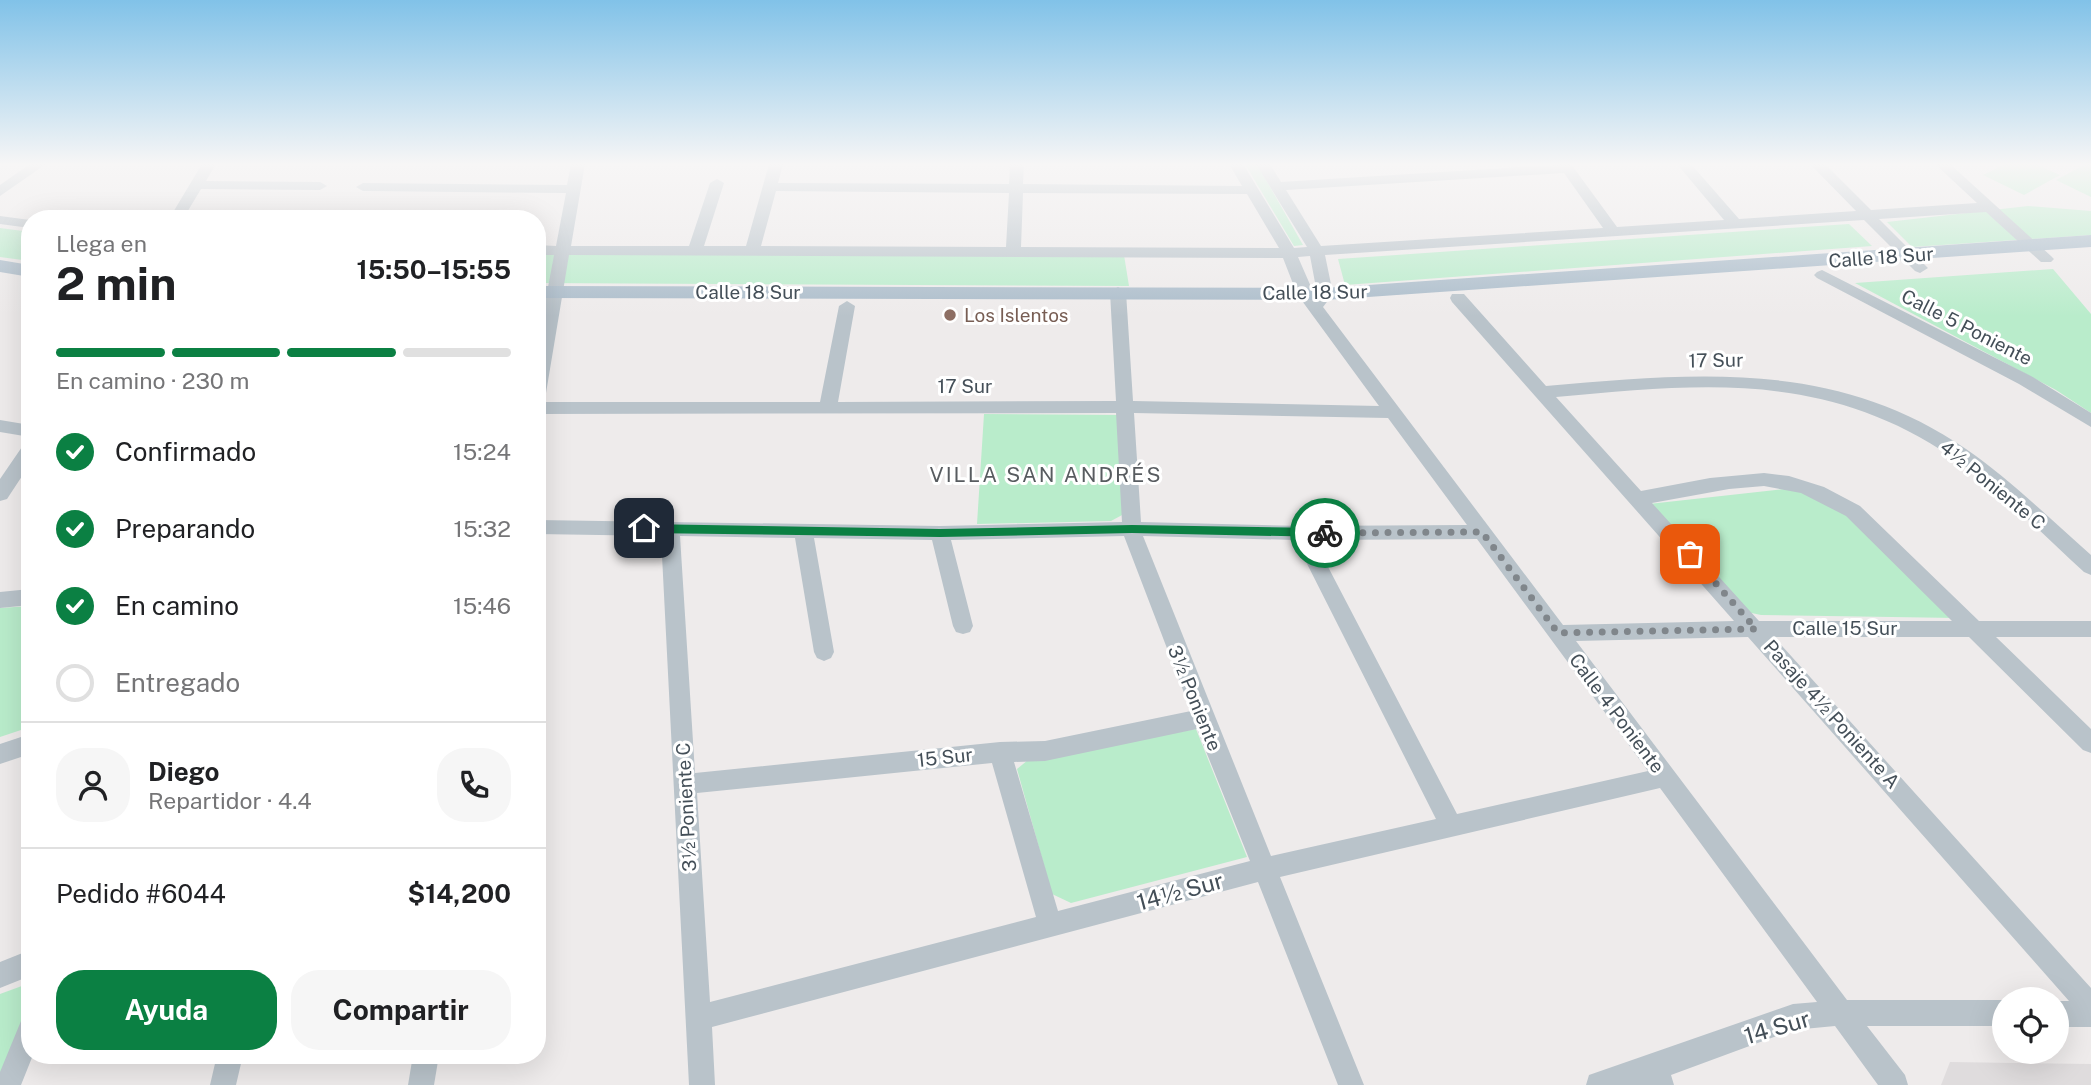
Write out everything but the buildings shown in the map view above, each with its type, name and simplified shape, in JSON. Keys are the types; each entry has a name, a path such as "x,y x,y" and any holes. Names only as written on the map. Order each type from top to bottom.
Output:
{"main road":[{"name":"Calle 18 Sur","path":"546,299 1458,298 1822,275 2030,244 2091,241"},
{"name":"Calle 18 Sur","path":"1315,299 1913,262 2091,256"},
{"path":"0,266 21,270"},
{"path":"0,282 21,285"},
{"name":"Calle 18 Sur","path":"546,299 847,306 1119,299"}],"street":[{"path":"546,299 562,250 568,215"},
{"path":"695,251 707,215"},
{"path":"752,251 762,215"},
{"path":"1013,250 1015,215"},
{"name":"Calle 4 Poniente","path":"1266,215 1315,299 1393,412 1895,1085"},
{"name":"Calle 4 Poniente","path":"1294,215 1316,250 1315,299"},
{"path":"1600,215 1613,232"},
{"path":"1727,215 1735,224"},
{"path":"546,250 1289,253 1886,215"},
{"path":"1997,215 2046,259"},
{"path":"1868,216 1913,262"},
{"path":"0,220 21,223"},
{"name":"Calle 5 Poniente","path":"1822,275 2025,380 2091,421"},
{"name":"Pasaje 4½ Poniente A","path":"1458,298 1640,498 2091,1007"},
{"name":"3½ Poniente","path":"1119,299 1132,529 1141,564 1351,1085"},
{"path":"828,407 847,306"},
{"name":"17 Sur","path":"1542,392 1705,380 1750,380 1810,388 1886,414"},
{"name":"17 Sur","path":"546,408 1125,407 1393,412"},
{"name":"4½ Poniente C","path":"1886,414 1922,431 1966,459 2091,567"},
{"path":"0,426 21,430"},
{"path":"0,495 21,463"},
{"path":"1640,498 1721,483 1777,480 1829,495 1853,511 2091,743"},
{"path":"546,527 940,533 1132,529 1301,533 1482,532"},
{"name":"3½ Poniente C","path":"670,529 702,1085"},
{"path":"803,529 824,652"},
{"path":"940,533 963,626"},
{"path":"1301,533 1452,827"},
{"path":"0,600 21,598"},
{"name":"Calle 15 Sur","path":"1558,633 1756,629 2091,629"},
{"name":"15 Sur","path":"684,784 1000,752 1045,751 1203,718"},
{"path":"0,754 21,747"},
{"path":"1000,752 1050,924"},
{"name":"14½ Sur","path":"698,1018 1265,869 1666,777"},
{"path":"0,975 21,967"},
{"name":"14 Sur","path":"1599,1085 1656,1077 1793,1017 1841,1013 1992,1013"},
{"path":"2069,1014 2091,1014"},
{"path":"8,1085 21,1052"},
{"path":"223,1085 228,1064"},
{"path":"421,1085 424,1064"}],"shaded area":[{"path":"1950,1062 2091,1064 2091,1085 1941,1085"}],"green space":[{"path":"1275,215 1286,215 1303,245 1294,246"},
{"path":"1952,215 2091,215 2091,235 1912,247 1887,222"},
{"path":"1849,224 1872,246 1345,285 1338,259"},
{"path":"0,228 21,231 21,260 0,257"},
{"path":"546,255 1124,255 1129,286 546,283"},
{"path":"2053,269 2091,314 2091,413 2056,390 1855,283"},
{"path":"984,414 1119,415 1124,514 1111,521 977,524"},
{"path":"1793,488 1841,507 1957,618 1761,615 1747,612 1649,504"},
{"path":"21,607 21,730 0,737 0,608"},
{"path":"1196,729 1247,857 1071,903 1052,894 1017,769 1028,760"},
{"path":"21,986 21,1034 3,1085 0,1085 0,994"}],"way so far":[{"path":"1325,533 1482,532 1558,633 1756,629 1690,554"}],"place":[{"name":"Los Islentos","path":"950,315"}],"district":[{"name":"VILLA SAN ANDRÉS","path":"1046,474"}],"route":[{"path":"644,528 940,533 1132,529 1325,533"}]}
